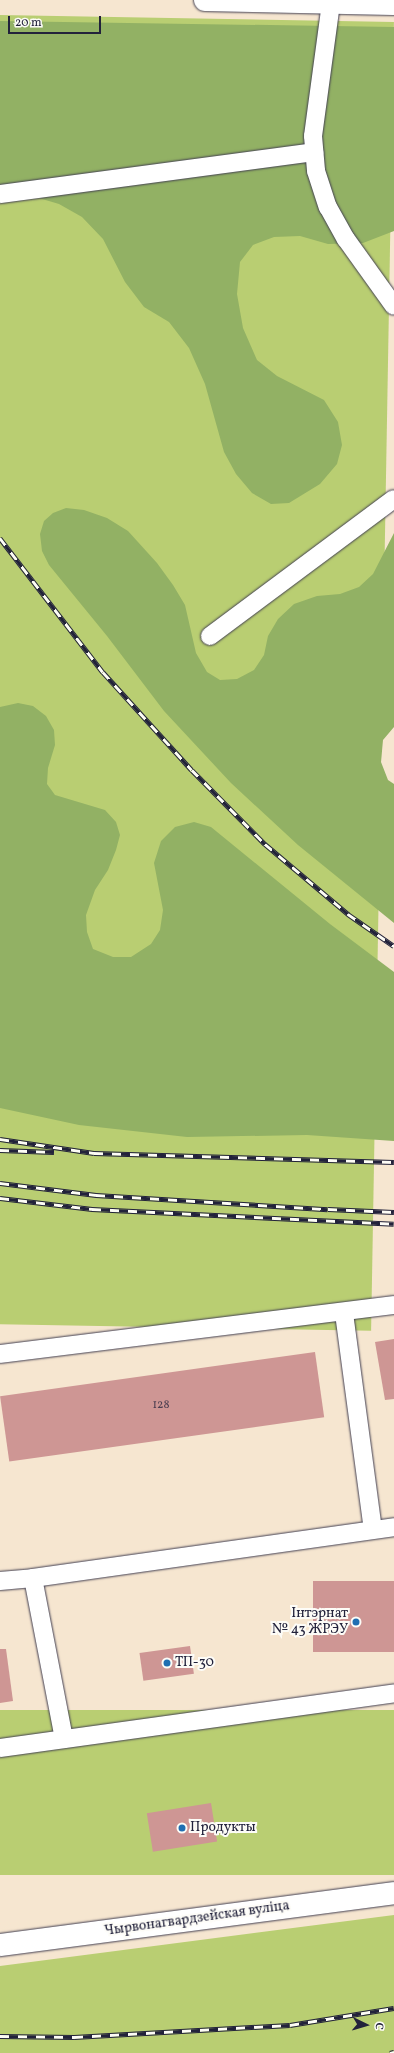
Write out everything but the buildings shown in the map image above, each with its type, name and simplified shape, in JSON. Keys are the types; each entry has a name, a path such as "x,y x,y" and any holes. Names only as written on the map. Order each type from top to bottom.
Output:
{"street":[{"path":"205,0 394,4"},
{"name":"Чырвонагвардзейская вуліца","path":"0,1945 394,1893"}],"lane":[{"path":"331,3 313,136 316,171 328,208 346,239 394,306"},
{"path":"0,194 314,152"},
{"path":"210,636 394,499"},
{"path":"0,1354 344,1313 394,1305"},
{"path":"344,1313 373,1530"},
{"path":"0,1581 34,1578 394,1527"},
{"path":"34,1578 64,1739"},
{"path":"0,1748 394,1693"}],"green space":[{"path":"0,15 394,22 371,1331 0,1324"},
{"path":"0,21 394,27 394,231 363,243 328,244 300,236 274,237 253,245 240,262 237,294 243,328 257,360 277,376 324,400 338,422 342,445 337,464 320,484 289,503 271,504 252,493 236,474 224,452 205,384 189,348 169,322 144,307 125,282 103,239 82,217 59,204 32,196 0,191"},
{"path":"66,508 84,510 107,518 128,531 157,563 185,605 196,653 207,672 220,680 237,679 254,670 264,655 268,636 278,619 294,604 317,596 340,594 359,587 373,574 394,533 394,727 383,740 381,762 388,780 394,784 394,923 298,845 231,783 164,711 107,636 49,565 42,551 40,534 44,521 53,513"},
{"path":"18,703 33,706 46,716 54,730 55,745 48,768 47,784 55,795 105,810 116,822 120,835 108,870 95,890 86,915 87,932 93,949 113,957 131,957 151,944 160,930 163,910 154,863 161,841 175,827 194,822 211,827 330,924 394,972 394,1141 307,1135 187,1137 79,1125 0,1108 0,707"},
{"path":"0,1710 394,1710 394,1875 0,1875"},
{"path":"394,1915 394,2053 0,2053 0,1966"}],"railway":[{"path":"0,538 103,672 192,770 265,844 348,914 394,946"},
{"path":"0,1139 94,1153 394,1162"},
{"path":"0,1150 54,1152"},
{"path":"0,1183 96,1195 394,1212"},
{"path":"0,1198 92,1209 394,1224"},
{"path":"0,2036 74,2037 290,2025 394,2008"},
{"path":"390,2053 394,2052"}],"place":[{"name":"Інтэрнат № 43 ЖРЭУ","path":"356,1622"},
{"name":"ТП-30","path":"167,1663"},
{"name":"Продукты","path":"182,1828"}]}
